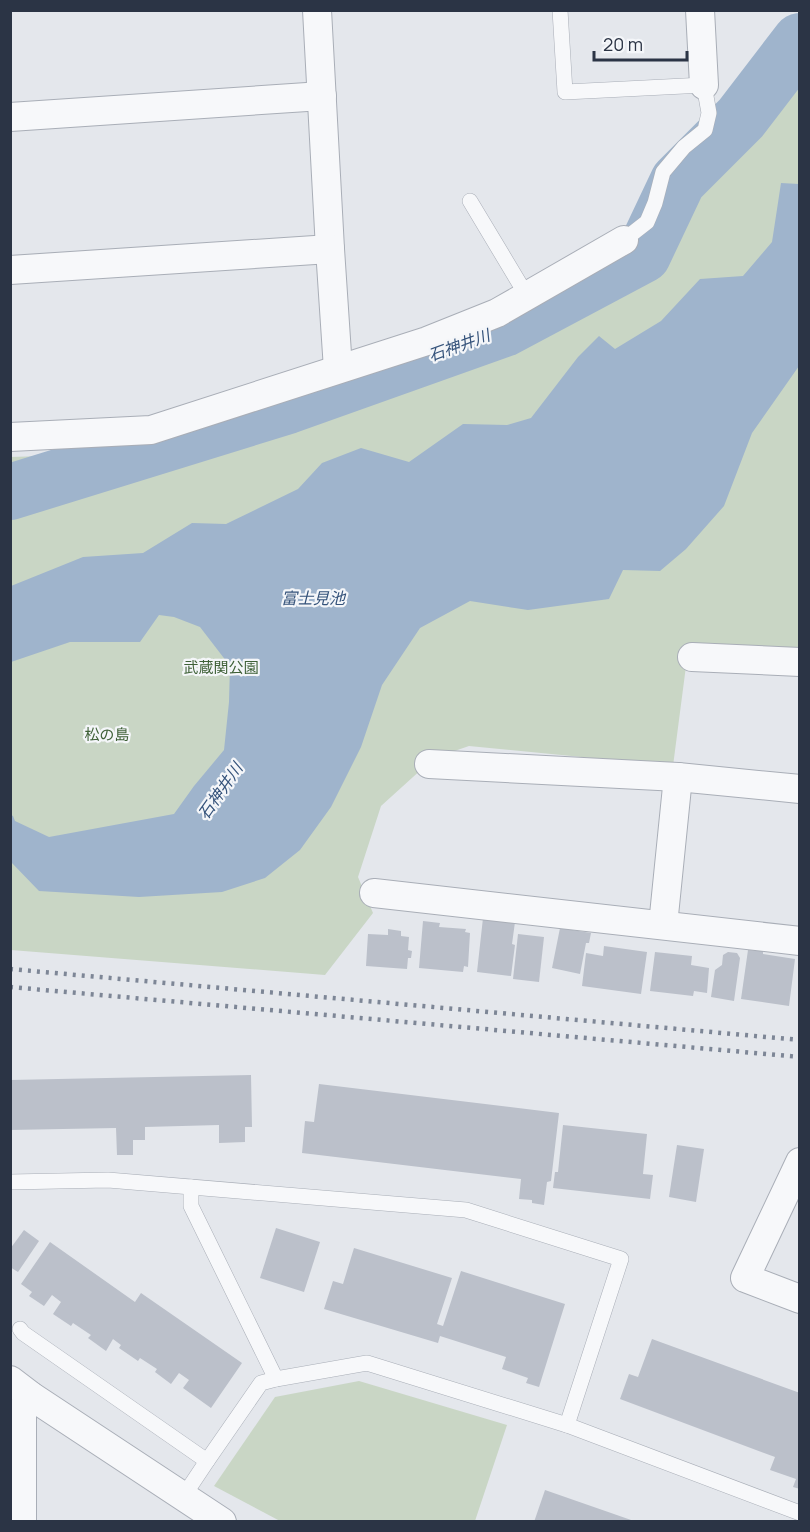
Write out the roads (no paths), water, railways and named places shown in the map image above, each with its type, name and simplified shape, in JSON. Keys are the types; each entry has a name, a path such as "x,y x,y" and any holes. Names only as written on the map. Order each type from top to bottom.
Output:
{"street":[{"path":"317,10 338,369"},
{"path":"700,10 704,85"},
{"path":"10,117 322,96"},
{"path":"10,437 151,430 427,341 497,313 624,240"},
{"path":"10,270 330,249"},
{"path":"692,657 800,662"},
{"path":"429,764 678,777 800,789"},
{"path":"663,926 678,777"},
{"path":"374,893 800,941"},
{"path":"800,1162 745,1278 800,1299"},
{"path":"21,1388 222,1521"},
{"path":"21,1388 22,1521"}],"lane":[{"path":"560,10 565,92 704,85 709,113 705,130 684,147 663,172 655,203 647,222 624,240"},
{"path":"470,201 527,296"},
{"path":"10,1182 108,1180 466,1210 621,1259 567,1425"},
{"path":"191,1187 191,1206 276,1378"},
{"path":"20,1329 207,1461"},
{"path":"183,1497 261,1383 276,1378 368,1363 567,1425 800,1513"}],"water":[{"name":"富士見池","path":"781,183 799,184 799,366 752,433 724,506 686,549 660,571 623,570 609,599 528,610 470,601 420,628 382,685 361,747 331,807 300,850 265,878 222,892 139,897 39,891 11,862 11,815 15,821 49,837 174,814 224,750 230,666 200,627 174,617 159,615 140,642 70,642 11,662 11,586 83,557 143,553 192,523 226,524 298,489 322,463 361,448 409,462 463,424 507,425 531,418 578,357 599,336 615,349 661,321 700,279 743,276 772,242"}],"waterway":[{"name":"石神井川","path":"10,492 288,406 504,329 643,255 678,181 741,118 800,41"}],"railway":[{"path":"10,969 800,1040"},
{"path":"10,987 800,1057"}],"park label":[{"name":"武蔵関公園","path":"221,667"},
{"name":"松の島","path":"107,734"}]}
